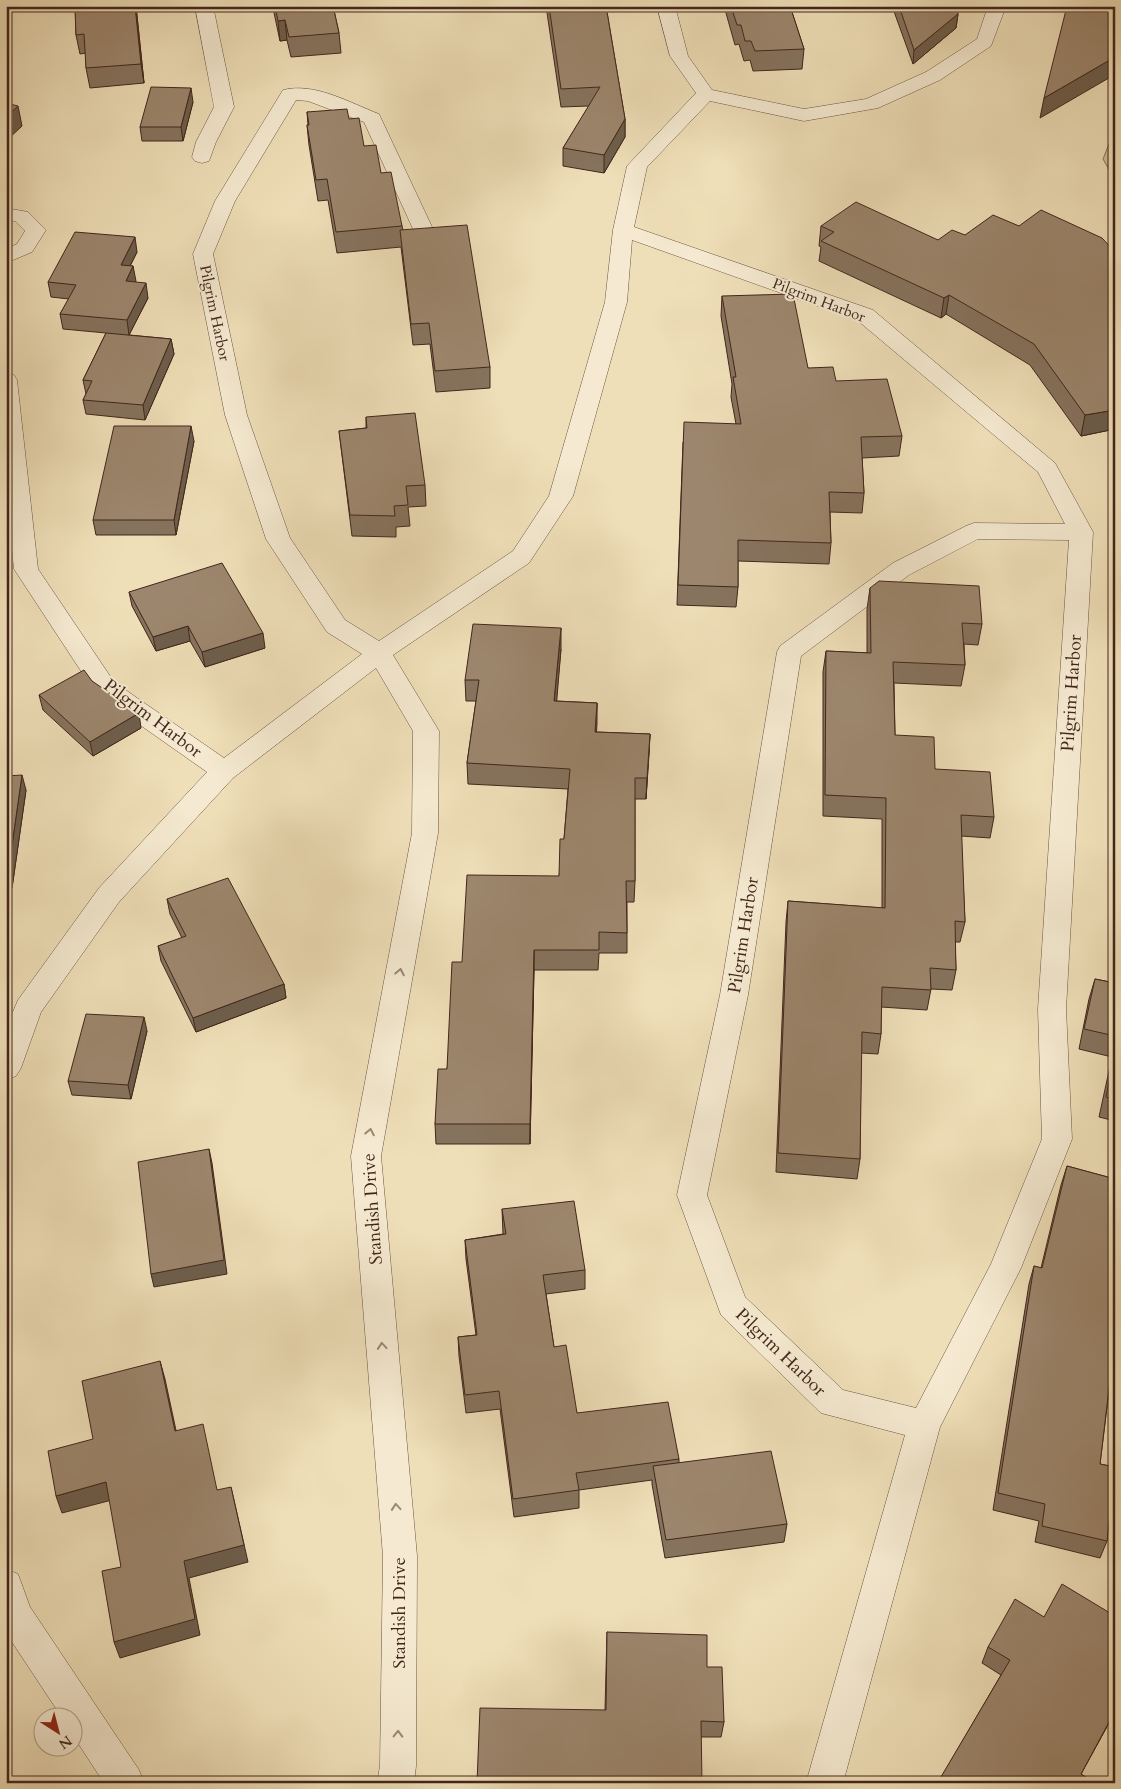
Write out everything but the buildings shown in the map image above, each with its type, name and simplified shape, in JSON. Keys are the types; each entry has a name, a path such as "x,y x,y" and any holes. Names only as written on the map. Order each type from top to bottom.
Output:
{"street":[{"path":"202,156 206,142 224,107 204,6"},
{"path":"666,6 678,56 706,94 804,115 871,104 933,76 985,42 997,6"},
{"name":"Pilgrim Harbor","path":"379,653 336,626 278,539 236,415 203,254 225,201 290,94 311,95 372,118 423,229"},
{"path":"6,1068 17,1007 109,895 224,771 379,653 520,557 561,496 616,302 623,230 636,166 706,94"},
{"path":"6,214 21,216 36,230 25,248 6,257"},
{"name":"Pilgrim Harbor","path":"623,230 865,315 1047,468 1081,532 1052,1009 1058,1139 1005,1268 924,1425 824,1783"},
{"name":"Pilgrim Harbor","path":"6,380 26,569 105,688 224,771"},
{"name":"Pilgrim Harbor","path":"924,1425 834,1402 732,1305 692,1195 734,995 788,652 901,569 974,531 1081,532"},
{"name":"Standish Drive","path":"379,653 426,731 426,833 366,1156 400,1556 398,1766 395,1783"},
{"path":"6,1586 15,1615 126,1783"}],"shaded area":[{"path":"1115,129 1115,180 1103,159"}]}
